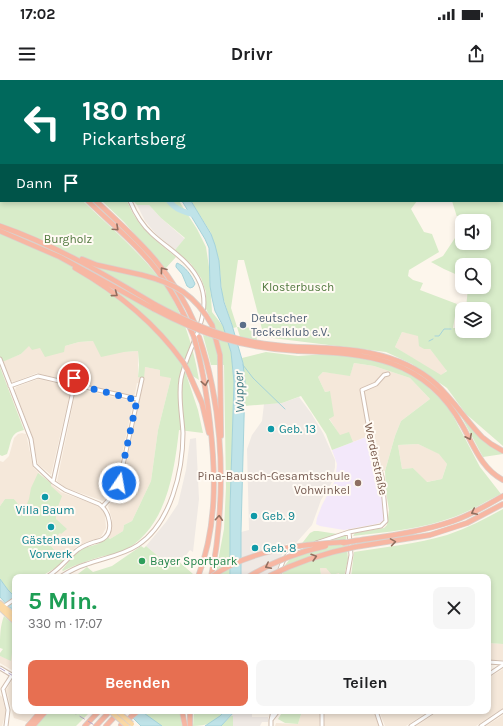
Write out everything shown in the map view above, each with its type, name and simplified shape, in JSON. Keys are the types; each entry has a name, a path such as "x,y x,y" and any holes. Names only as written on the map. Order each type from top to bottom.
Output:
{"highway":[{"path":"89,202 134,244 154,266 177,299 194,337 203,372 209,408 215,476 212,528 206,554 199,574"},
{"path":"97,202 156,260 178,292 200,337 212,385 220,446 220,507 211,574"},
{"path":"0,226 56,249 80,261 155,307"},
{"path":"0,231 60,257 193,328 224,340 257,347 358,354 391,362 417,375 450,403 482,437 503,451"},
{"path":"56,249 66,251 97,265 142,275 172,285 187,295 201,308 212,325 220,355 222,439 220,446"},
{"path":"60,257 132,307 160,334 183,362 195,384 202,403 208,430 212,467 213,492 209,539"},
{"path":"450,403 482,463 503,480"},
{"path":"216,574 236,563 266,553 309,545 354,541 408,533 429,528 460,518 503,496"},
{"path":"274,574 311,558 354,547 430,536 467,523 503,504"},
{"path":"253,574 275,562 295,554 319,547 345,542"},
{"path":"28,726 38,714"},
{"path":"33,726 43,714"},
{"path":"85,726 96,714"},
{"path":"96,726 107,714"},
{"path":"106,726 116,714"},
{"path":"120,726 131,714"},
{"path":"128,718 134,714"},
{"path":"183,714 187,724"},
{"path":"187,724 189,714"}],"main road":[{"path":"0,603 12,619"},
{"path":"2,607 12,614"},
{"path":"113,714 127,726"},
{"path":"122,714 133,725"}],"street":[{"path":"66,574 81,566 128,550 144,540 160,521 170,502 174,493 181,459 183,432 180,401 181,379 186,361 199,329 204,306 203,293 199,279 192,270 179,256 146,228 137,216 130,202"},
{"path":"0,360 31,439 35,465 53,482 66,491 104,506 108,514 109,528 103,540 78,549 59,569 52,574"},
{"name":"Werderstraße","path":"349,532 381,526 386,521 382,477 370,435 362,390 376,384 384,375 388,374"},
{"path":"10,386 38,376 68,383"},
{"path":"68,383 72,378 77,378 81,386"},
{"path":"104,506 117,489 142,379"},
{"path":"68,383 69,388 73,391"},
{"path":"81,386 137,400"},
{"path":"73,391 77,391 81,386"},
{"path":"53,482 73,391"},
{"path":"280,574 282,564 293,551 349,532 351,555 348,574"},
{"path":"2,607 12,601"},
{"path":"491,662 503,664"},
{"path":"491,673 503,664"},
{"path":"0,668 12,675"},
{"path":"6,726 8,710 4,689 12,677"},
{"path":"0,692 4,693"},
{"path":"481,726 503,711"},
{"path":"271,726 272,714"},
{"path":"271,720 276,714"},
{"path":"322,714 322,726"},
{"path":"377,714 381,726"},
{"path":"411,726 429,714"}],"shaded area":[{"path":"137,205 149,205 161,218 185,239 175,250 156,234 145,221"},
{"path":"402,332 418,335 424,349 430,349 447,370 441,376 395,347"},
{"path":"93,341 124,352 138,351 138,377 145,367 160,370 171,378 158,430 151,481 132,521 124,525 123,531 110,539 108,537 112,529 112,519 108,506 117,495 122,484 143,384 137,383 135,394 132,396 84,384 81,378 76,375 71,376 66,380 37,373 14,382 11,381 3,361 21,354 29,345 40,347 65,346 79,342"},
{"path":"354,363 374,366 410,378 430,399 401,421 385,471 381,472 371,435 353,442 349,433 340,436 329,418 329,391 325,392 318,377 323,372 350,375"},
{"path":"38,379 65,385 66,389 70,393 51,475 38,464 32,435 15,390 16,387"},
{"path":"83,390 131,401 133,404 115,486 110,495 103,501 66,488 57,481 75,394"},
{"path":"299,397 311,413 323,433 335,460 332,482 321,500 312,525 296,543 286,544 278,565 278,574 241,574 241,532 249,530 247,449 252,435 262,421 264,404 282,403"},
{"path":"18,434 26,434 33,467 46,480 61,492 96,505 105,514 106,528 101,537 76,547 65,560 44,538 14,499 5,499 0,506 0,461 3,462 9,456 14,438"},
{"name":"Pina-Bausch-Gesamtschule Vohwinkel","path":"369,436 380,475 384,521 344,530 316,524 322,505 335,481 337,464 332,450"},
{"path":"196,438 199,499 193,552 190,550 180,563 177,560 171,567 146,546 166,522 178,504 186,470 190,439"},
{"path":"418,444 440,454 447,464 442,479 426,482 413,468 402,469 398,445"},
{"path":"320,568 326,568 339,574 321,574"},
{"path":"491,643 503,644 503,660 491,660"},
{"path":"12,652 12,670 0,663 0,656 6,658"},
{"path":"503,669 503,708 476,726 416,726 434,714 491,714 491,676"},
{"path":"12,680 12,711 6,690"},
{"path":"0,695 2,697 6,712 2,726 0,726"},
{"path":"13,714 34,714 27,722 14,718"},
{"path":"233,714 252,714 252,717 268,717 268,722 262,722 260,726 233,726 233,717 231,716"},
{"path":"301,714 320,714 319,726 275,726 276,723 298,724"},
{"path":"325,714 374,714 379,726 324,726"},
{"path":"380,714 424,714 406,726 385,726"},
{"path":"503,715 503,726 486,726"}],"green space":[{"name":"Burgholz","path":"0,202 84,202 139,255 156,274 172,298 179,311 189,338 199,380 185,371 198,410 203,433 179,430 174,465 165,500 158,516 136,543 116,554 100,557 63,571 62,570 74,555 84,548 98,544 108,537 110,539 123,531 124,525 132,521 151,481 158,430 171,378 160,376 160,370 145,367 144,379 138,377 138,351 124,352 101,357 93,341 79,342 65,346 64,352 45,357 40,348 32,350 29,346 21,354 0,363"},
{"path":"103,202 127,202 136,219 147,232 176,257 165,269 124,222"},
{"path":"134,202 180,202 197,229 206,247 212,312 223,326 231,352 234,382 230,508 230,574 216,574 224,529 226,487 224,365 211,365 203,335 219,340 214,324 206,309 206,292 201,278 191,264 175,250 185,238 161,218 149,205 137,205"},
{"name":"Klosterbusch","path":"192,202 416,202 411,209 424,232 432,234 439,252 409,270 408,276 413,280 423,283 420,290 455,303 453,328 455,328 455,338 491,338 491,302 467,302 467,294 491,294 491,258 455,258 455,274 431,262 443,256 455,238 455,250 491,250 491,214 456,214 452,202 503,202 503,446 466,414 447,388 412,364 386,352 264,337 244,260 238,260 231,308 237,327 233,328 222,294 219,260 211,233","holes":["402,332 418,336 419,346 424,349 430,349 447,371 441,375 395,347"]},
{"path":"237,327 255,328 257,340 240,337"},
{"path":"266,352 298,356 326,354 364,358 394,364 417,377 448,406 480,467 501,494 466,512 442,521 404,530 353,536 355,533 384,528 387,525 389,510 385,471 395,436 401,421 430,399 410,378 374,366 354,363 350,376 323,372 318,377 325,392 330,391 334,416 329,419 340,435 349,432 353,442 332,450 326,434 301,396 282,403 244,406 245,387 242,358","holes":["418,444 439,454 447,464 442,479 427,482 413,468 402,469 398,445"]},
{"path":"0,367 24,430 19,431 13,436 7,454 2,456 0,455"},
{"path":"72,380 76,380 78,381 78,389 72,390 69,387 69,383"},
{"path":"460,414 483,439 503,454 483,457"},
{"path":"38,473 51,483 51,486 62,496 56,512 56,519 67,529 61,534 60,533 50,543 46,540 65,560 45,574 12,574 12,594 0,579 0,506 5,499 14,499 24,511 29,499 31,488"},
{"path":"503,509 503,644 491,643 491,574 351,574 354,552 436,538 476,523"},
{"path":"318,531 346,536 348,559 345,574 331,574 326,568 320,568 321,574 283,574 282,569 310,533"},
{"name":"Bayer Sportpark","path":"141,546 144,548 146,546 171,567 177,560 193,574 78,574 87,567 93,572 112,566"},
{"path":"4,616 12,623 11,661 0,656 3,649 0,648 0,640"},
{"path":"46,714 88,714 76,726 36,726"},
{"path":"146,714 180,714 182,726 162,726"},
{"path":"194,714 223,714 211,723 193,726"},
{"path":"281,714 301,714 298,724 285,723 278,719"},
{"path":"231,716 233,716 233,726 221,726"}],"water":[{"path":"183,202 192,202 211,234 219,261 224,302 243,363 245,382 241,574 230,574 230,508 234,382 231,352 223,326 215,311 212,298 210,286 209,248"},
{"path":"177,263 183,266 190,275 195,284 193,287 190,288 187,286 182,274 176,267"},
{"path":"0,579 12,594 12,608 0,597"},
{"path":"129,714 145,714 162,726 141,726"},
{"path":"222,714 232,714 221,726 205,726"}],"waterway":[{"name":"Wupper","path":"170,202 177,209 195,215"},
{"path":"435,336 439,336 444,329 451,329"},
{"path":"429,341 433,339"},
{"path":"243,365 253,378 285,409"}],"railway":[{"path":"0,668 12,675"},
{"path":"76,714 96,726"}],"place":[{"name":"Deutscher Teckelklub e.V.","path":"243,325"},
{"name":"Geb. 13","path":"271,429"},
{"name":"Pina-Bausch-Gesamtschule Vohwinkel","path":"358,483"},
{"name":"Villa Baum","path":"45,497"},
{"name":"Geb. 9","path":"254,516"},
{"name":"Gästehaus Vorwerk","path":"51,527"},
{"name":"Geb. 8","path":"255,548"},
{"name":"Bayer Sportpark","path":"142,561"}],"route":[{"path":"74,378 79,380 81,386 137,400 119,483"}]}
